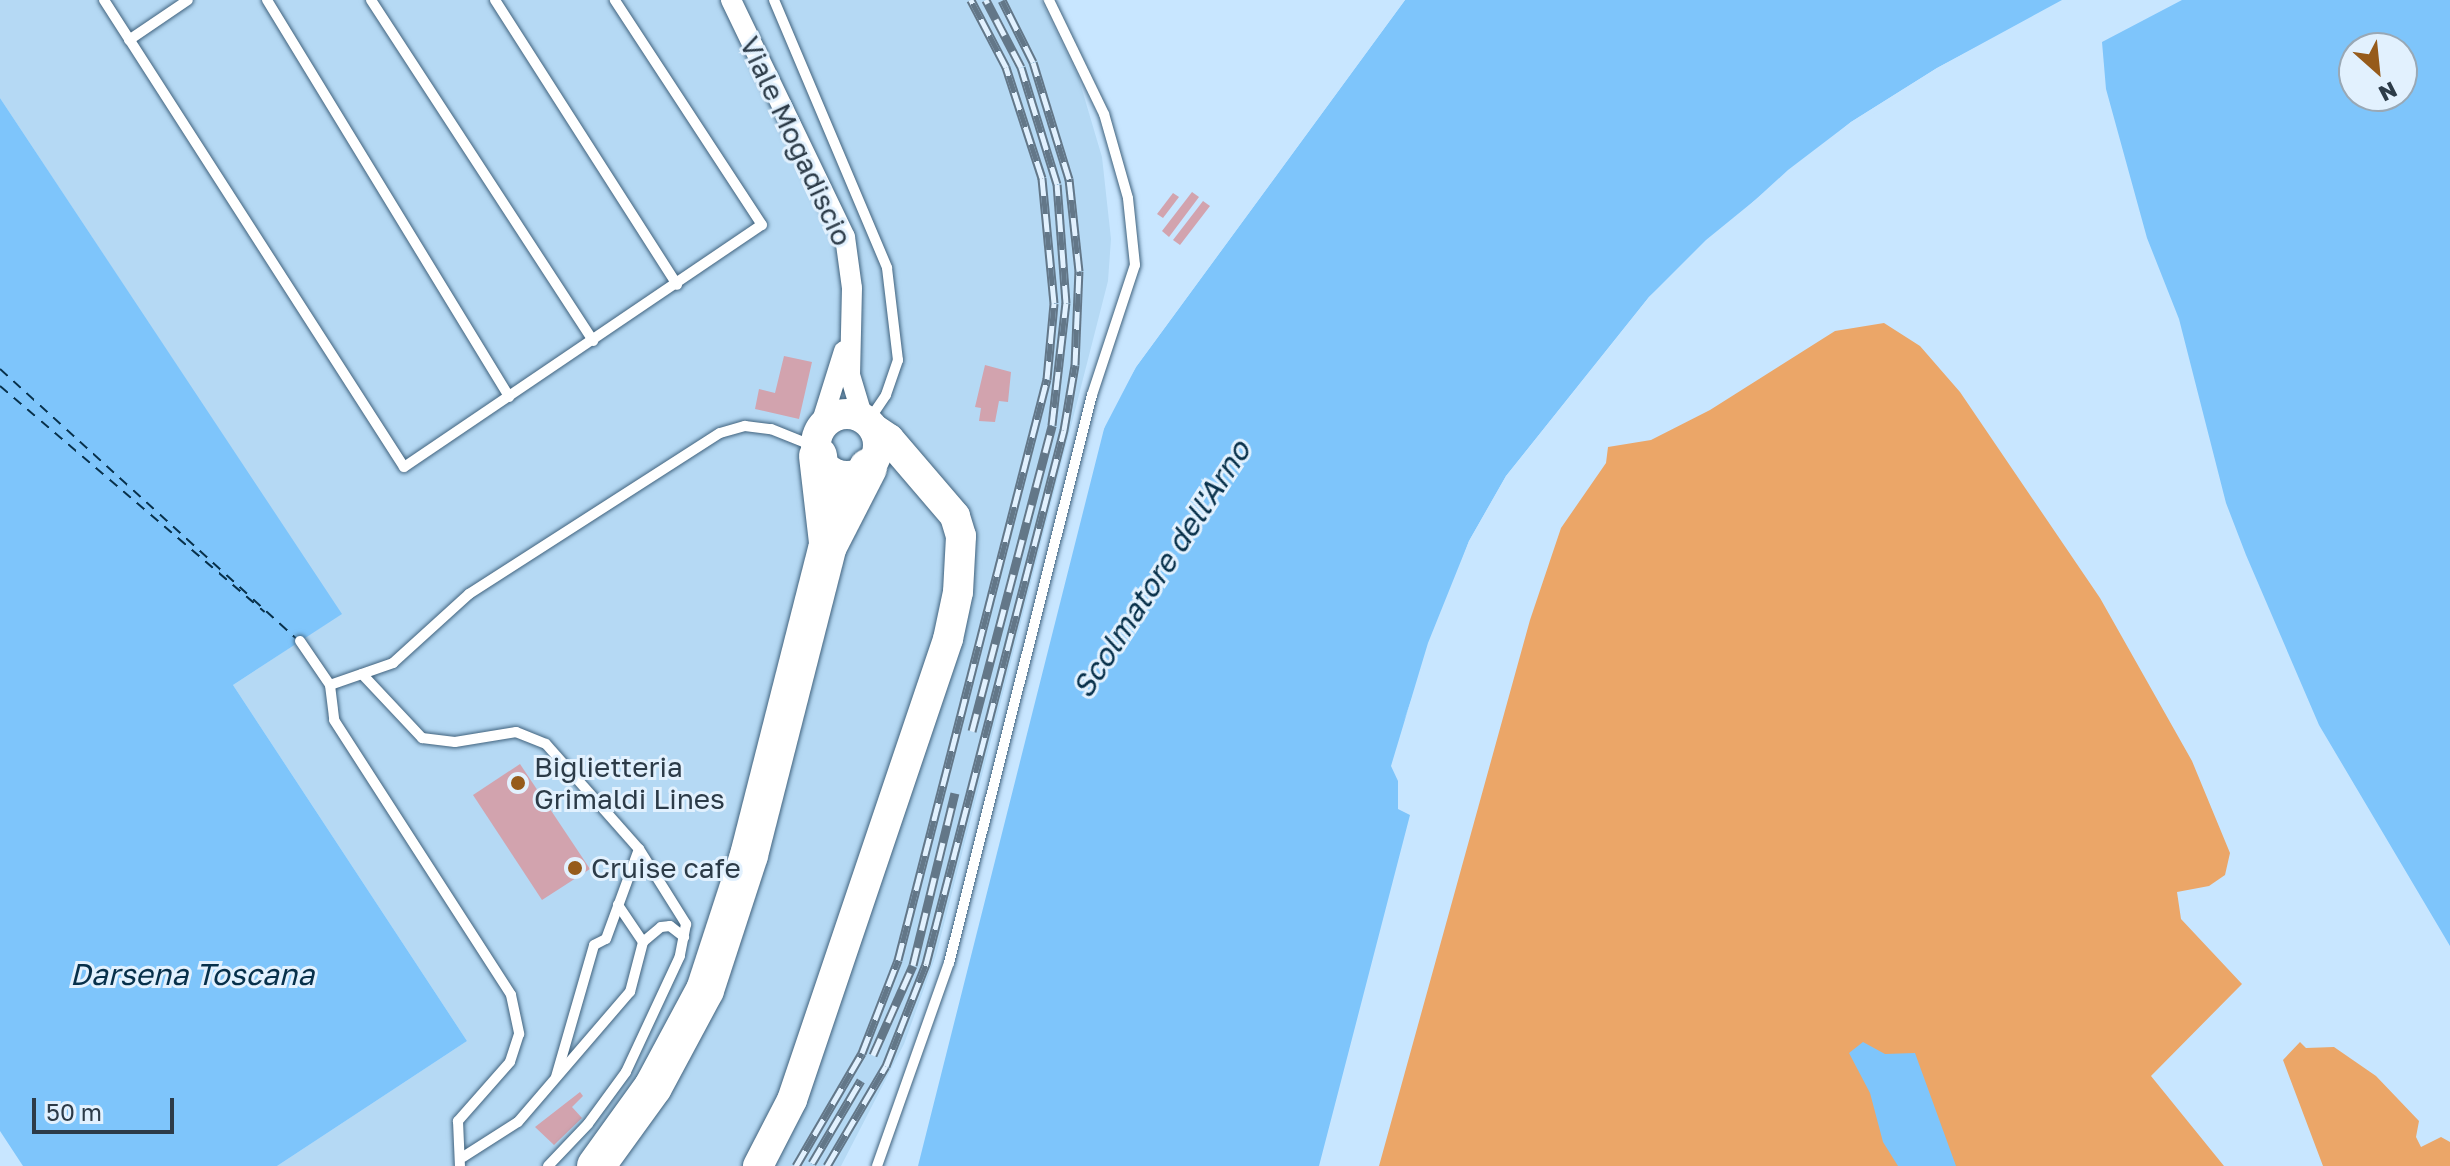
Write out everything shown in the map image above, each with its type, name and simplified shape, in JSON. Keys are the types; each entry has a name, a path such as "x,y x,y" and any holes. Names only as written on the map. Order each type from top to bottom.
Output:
{"highway":[{"path":"817,447 828,546"},
{"path":"596,1166 653,1087 705,990 772,769 828,546 869,467"}],"street":[{"name":"Viale Mogadiscio","path":"731,0 845,237 852,288 849,332 851,384 878,448 869,467"},
{"name":"Viale Mogadiscio","path":"817,447 849,332"},
{"path":"758,1166 792,1100 948,639 958,592 961,536 948,504 920,478 889,439 868,423 835,417 817,447 840,475 869,467 890,475 920,478"}],"lane":[{"path":"104,0 404,467 762,225 615,0"},
{"path":"129,40 188,0"},
{"path":"267,0 509,397"},
{"path":"371,0 593,341"},
{"path":"495,0 677,285"},
{"path":"774,0 887,268 898,360 886,395 868,423"},
{"path":"877,1166 949,963 1092,395 1135,265 1128,198 1104,114 1049,0"},
{"path":"330,685 393,663 469,594 720,433 745,426 771,429 817,447"},
{"path":"300,641 330,685 334,720 511,995 519,1034 510,1062 458,1121 466,1166"},
{"path":"362,674 422,738 455,742 516,732 533,735 639,849 674,900 686,924 680,956 626,1072 588,1124 548,1166"},
{"path":"554,1083 594,945 606,939 639,849"},
{"path":"618,905 643,942"},
{"path":"462,1153 518,1122 554,1083 630,992 643,942 661,927 670,926 684,937"},
{"path":"460,1166 462,1153"}],"shaded area":[{"path":"0,0 1041,0 1078,76 1102,157 1111,239 1108,281 936,955 904,1044 841,1166 277,1166 467,1041 233,685 341,614 0,98"},
{"path":"1884,323 1920,346 1960,392 2100,598 2192,761 2230,853 2225,875 2209,886 2177,892 2181,919 2242,984 2151,1076 2224,1166 1379,1166 1530,620 1561,528 1606,463 1608,447 1651,440 1710,410 1835,331"},
{"path":"2300,1042 2306,1048 2334,1047 2376,1076 2419,1121 2416,1137 2421,1147 2441,1137 2450,1142 2450,1166 2323,1166 2283,1060"}],"water":[{"name":"Scolmatore dell'Arno","path":"1405,0 2062,0 1937,68 1851,122 1788,170 1649,297 1506,476 1469,541 1428,643 1391,766 1398,781 1398,809 1410,815 1319,1166 918,1166 1107,417 1136,367"},
{"path":"2182,0 2450,0 2450,946 2319,725 2246,555 2226,503 2179,319 2147,238 2106,89 2102,42"},
{"name":"Darsena Toscana","path":"0,98 342,614 233,685 467,1041 277,1166 23,1166 0,1131"},
{"path":"1863,1042 1885,1054 1915,1053 1956,1166 1898,1166 1883,1142 1870,1093 1849,1053"}],"pier":[{"path":"1400,0 1405,0 1136,367 1096,444 1093,442 1133,365"},
{"path":"2066,0 1939,72 1827,144 1709,243 1651,300 1510,478 1473,543 1403,723 1469,541 1506,476 1649,297 1706,240 1851,122 1937,68"}],"building":[{"path":"1192,192 1199,197 1169,237 1162,231"},
{"path":"1173,193 1179,197 1163,218 1157,214"},
{"path":"1203,201 1210,206 1180,245 1173,240"},
{"path":"784,356 812,362 799,419 755,409 759,389 775,393"},
{"path":"985,365 1011,372 1008,402 999,401 995,422 979,421 981,408 975,407"},
{"path":"520,764 590,869 542,900 473,795"},
{"path":"580,1092 583,1096 572,1107 582,1118 554,1145 535,1127"}],"ferry route":[{"path":"0,369 296,638"},
{"path":"0,386 265,612"}],"railway":[{"path":"796,1166 862,1053 898,960 1047,379 1054,303 1042,178 1006,67 971,0"},
{"path":"972,731 1052,425 1066,303 1057,184 1021,67 986,0"},
{"path":"827,1166 886,1066 926,964 1064,430 1075,365 1079,271 1069,179 1033,62 1002,0"},
{"path":"873,1055 913,965 955,793"},
{"path":"812,1163 861,1080"}],"place":[{"name":"Biglietteria Grimaldi Lines","path":"518,783"},
{"name":"Cruise cafe","path":"575,868"}]}
